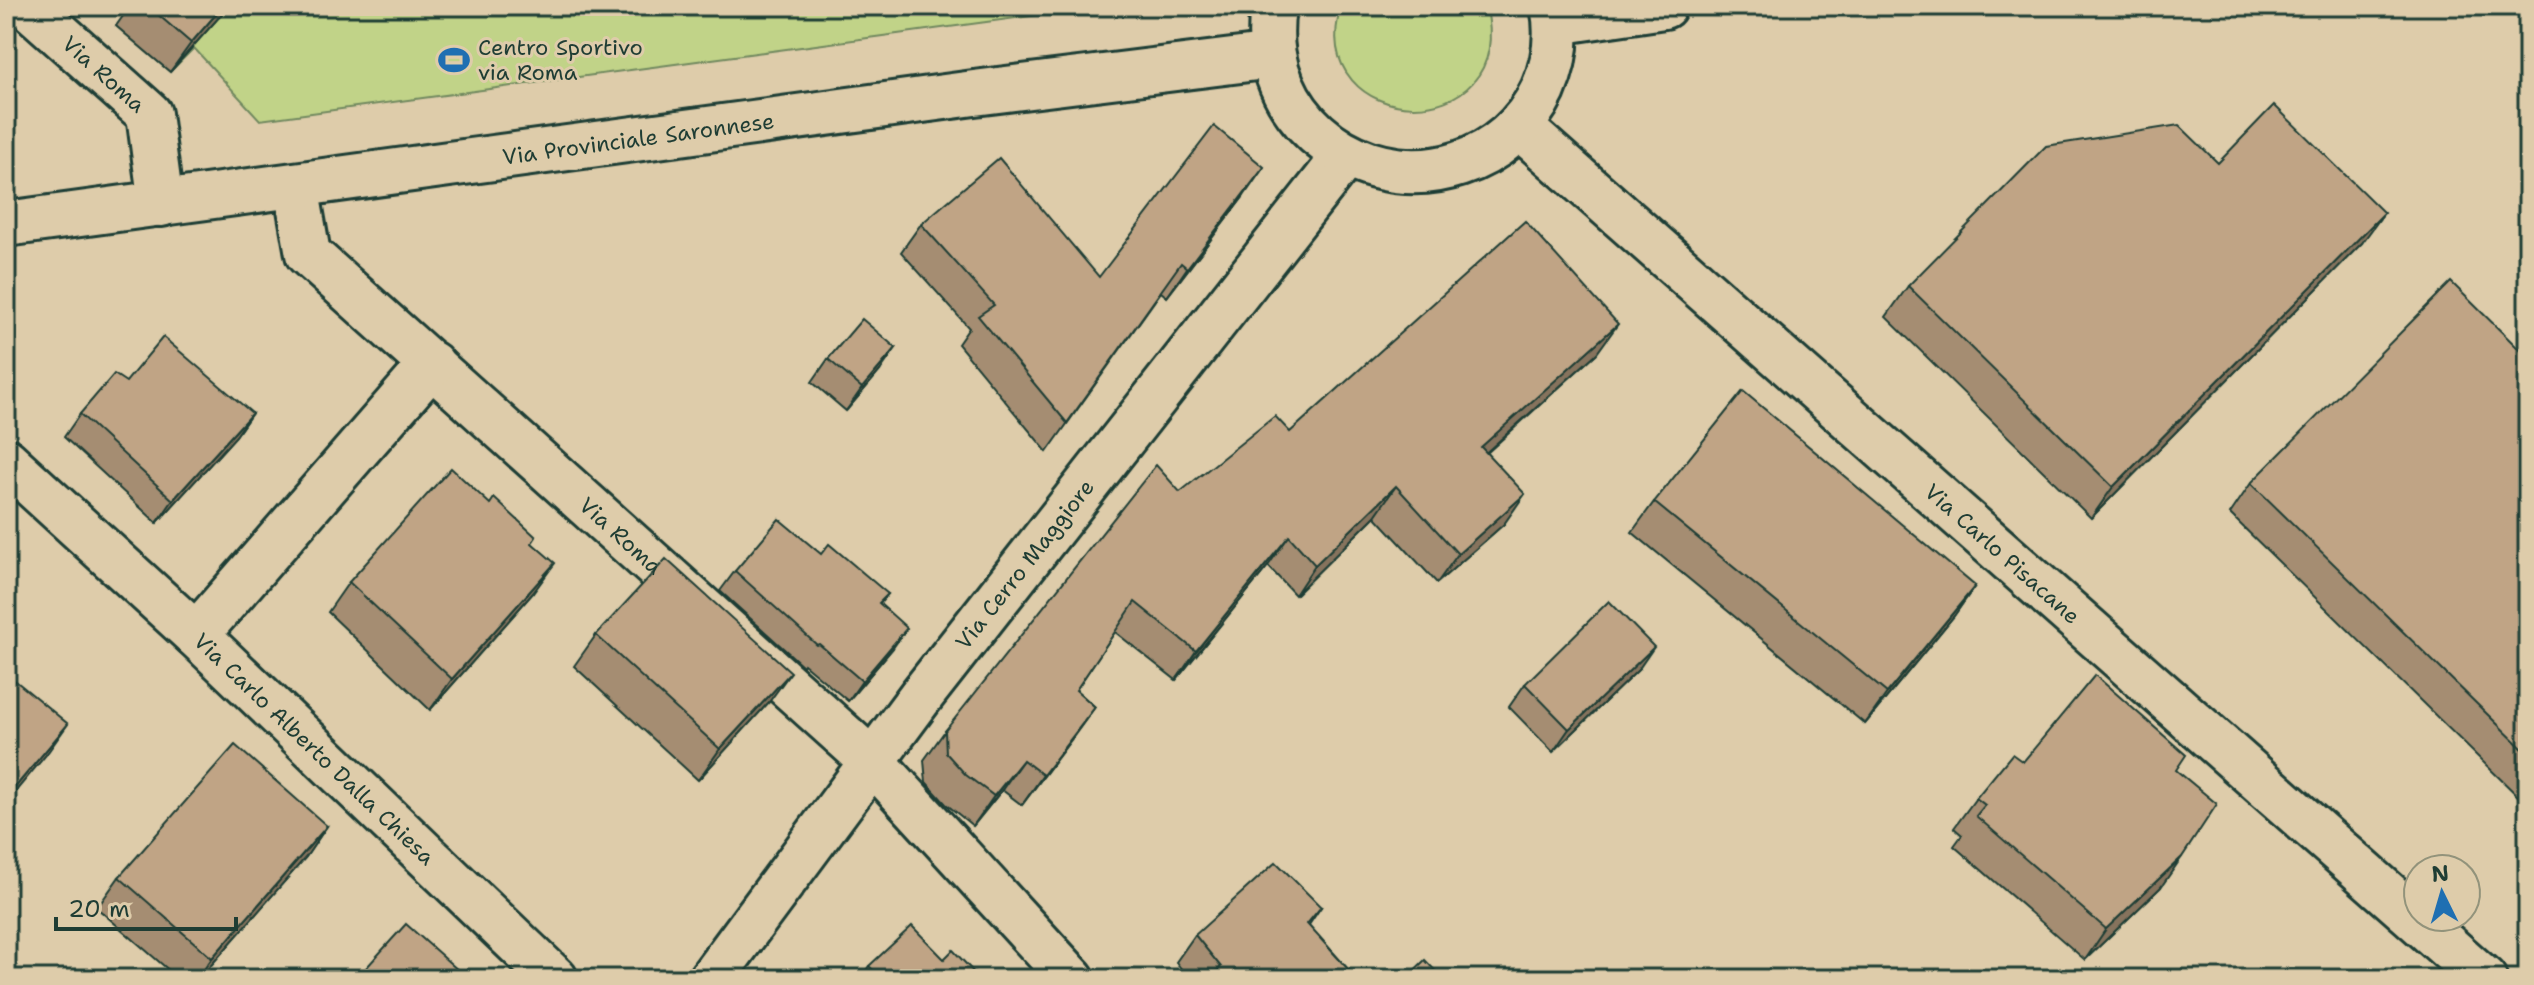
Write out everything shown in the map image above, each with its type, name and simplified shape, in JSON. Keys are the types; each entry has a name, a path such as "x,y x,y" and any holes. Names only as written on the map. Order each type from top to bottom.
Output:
{"street":[{"name":"Via Roma","path":"28,6 149,114 161,204"},
{"path":"1273,6 1270,30 1273,56 1282,86 1297,114 1319,138 1345,156 1390,171 1438,171 1482,156 1520,127 1537,103 1548,77 1555,50 1555,14 1664,6"},
{"name":"Via Provinciale Saronnese","path":"6,224 974,93 1273,56"},
{"name":"Via Carlo Pisacane","path":"1520,127 2484,979"},
{"name":"Via Cerro Maggiore","path":"711,979 921,696 1345,156"},
{"name":"Via Roma","path":"296,186 308,254 874,763 1072,979"},
{"name":"Via Carlo Alberto Dalla Chiesa","path":"432,364 196,635 555,979"},
{"path":"6,461 196,635"}],"green space":[{"name":"Centro Sportivo via Roma","path":"135,6 1105,6 260,120 194,48 170,72 116,26"},
{"path":"1341,6 1486,6 1488,51 1473,83 1445,101 1412,107 1379,100 1352,80 1337,49"}],"building":[{"path":"148,6 223,6 191,43"},
{"path":"2274,105 2384,213 2113,487 1908,286 2046,146 2179,125 2218,163"},
{"path":"1214,126 1264,167 1187,268 1181,263 1067,423 978,316 994,305 921,224 999,158 1099,277"},
{"path":"1525,221 1618,324 1481,447 1525,494 1458,554 1396,486 1315,565 1289,536 1196,651 1135,602 1076,690 1095,707 1043,775 1023,760 994,796 966,775 946,753 945,731 1156,465 1180,492 1275,416 1290,432"},
{"path":"2451,282 2528,358 2528,754 2251,483"},
{"path":"862,319 896,348 862,388 828,359"},
{"path":"163,337 252,413 173,500 80,414 114,374 126,382"},
{"path":"1743,391 1975,586 1887,693 1654,502"},
{"path":"451,468 490,504 494,498 536,537 532,543 555,563 452,679 349,582"},
{"path":"779,519 821,554 829,544 888,594 879,603 907,628 862,681 735,571"},
{"path":"666,559 791,672 720,749 596,635"},
{"path":"1609,601 1654,647 1569,729 1525,684"},
{"path":"6,673 68,724 6,798"},
{"path":"2095,675 2186,755 2176,770 2217,804 2182,857 2106,929 1976,816 1985,805 1976,798 2012,754 2023,762"},
{"path":"235,745 327,826 212,958 119,877"},
{"path":"1276,862 1321,907 1307,924 1357,979 1223,979 1216,972 1221,967 1195,935"},
{"path":"406,924 468,979 356,979"},
{"path":"912,926 944,959 953,950 980,979 867,979 874,971 869,966"},
{"path":"1425,960 1443,979 1405,979"}],"place":[{"name":"Centro Sportivo via Roma","path":"454,60"}]}
